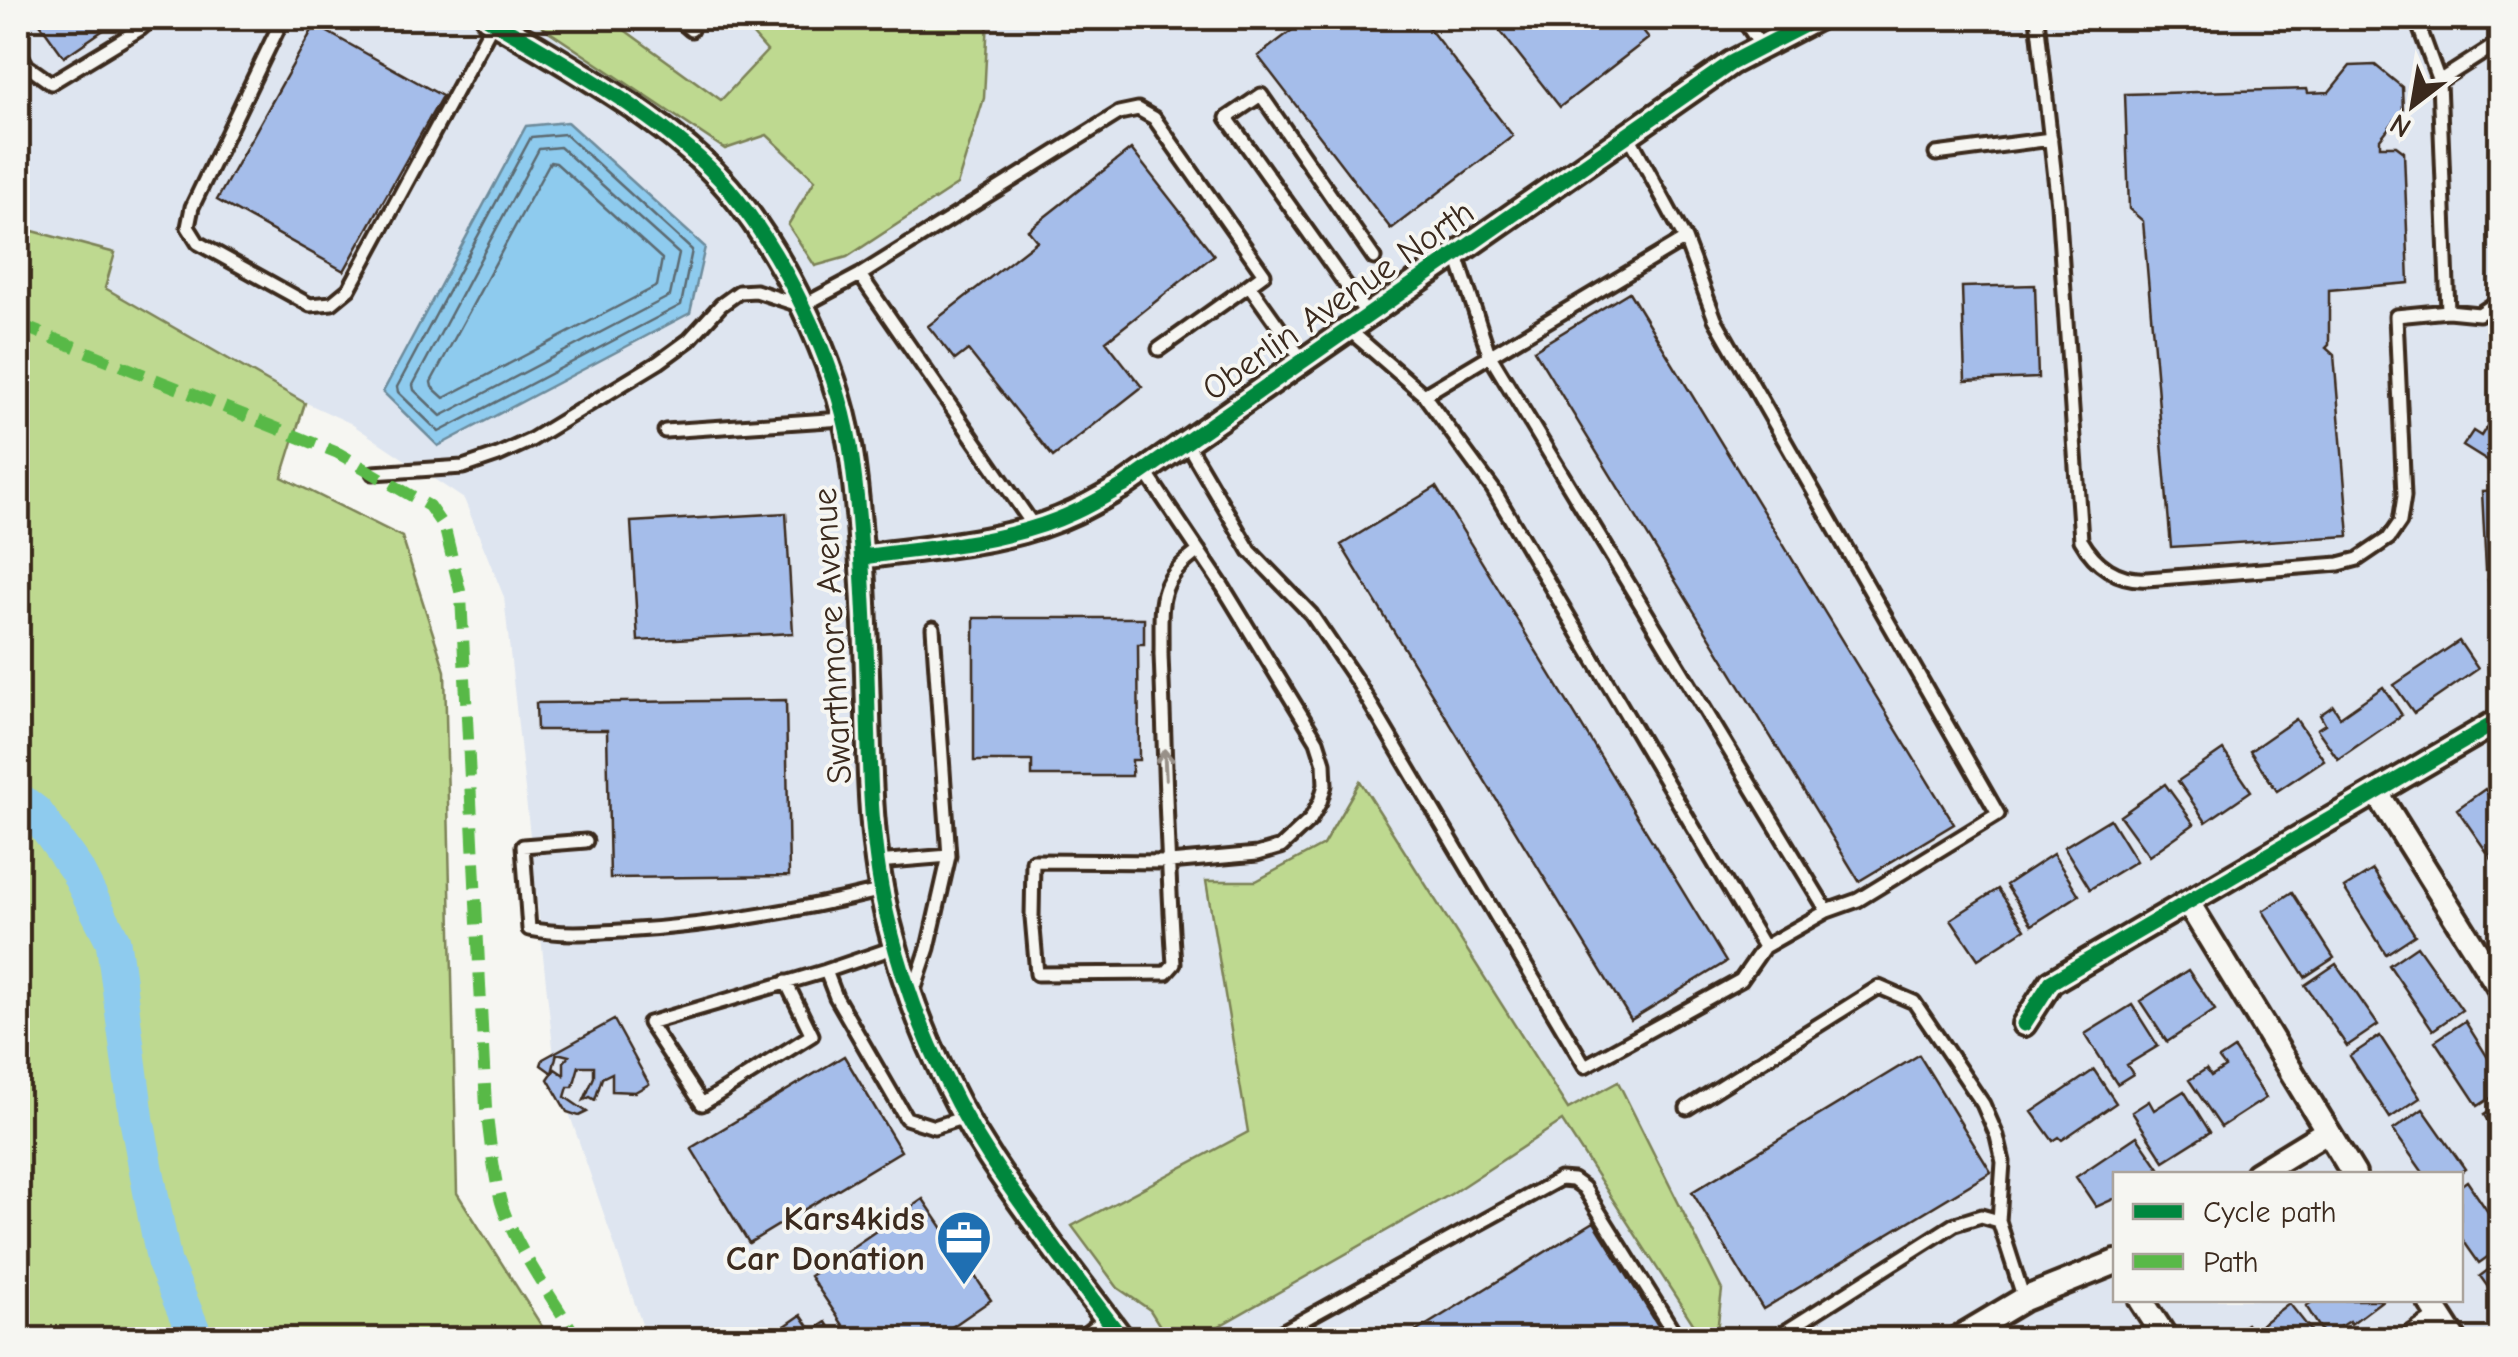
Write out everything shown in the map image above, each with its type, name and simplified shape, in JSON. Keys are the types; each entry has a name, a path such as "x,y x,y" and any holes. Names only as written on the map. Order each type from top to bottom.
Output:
{"street":[{"name":"Oberlin Avenue North","path":"862,558 992,539 1074,513 1186,442 1731,63 1818,18"},
{"name":"Swarthmore Avenue","path":"491,19 576,70 693,154 728,187 788,272 828,370 849,441 862,558 874,842 896,947 912,998 965,1117 990,1159 1123,1340"},
{"path":"2024,1024 2051,982 2500,720"},
{"path":"2378,794 2500,989"},
{"path":"2189,904 2353,1172"},
{"path":"2261,1172 2327,1131"},
{"path":"1955,1340 2024,1299 2113,1263"},
{"path":"2142,1302 2167,1340"},
{"path":"2409,1340 2435,1309 2455,1340"}],"lane":[{"path":"18,50 28,66 52,83 152,18"},
{"path":"283,18 192,206 188,227 198,243 310,305 332,303 348,289 491,19"},
{"path":"677,18 691,30"},
{"path":"1742,18 1761,46"},
{"path":"2037,18 2081,540 2090,556 2128,580 2339,564 2374,552 2400,522 2404,496 2396,316 2448,311 2478,314 2500,300"},
{"path":"2416,18 2439,81 2448,311"},
{"path":"2439,81 2500,42"},
{"path":"1368,316 1228,118 1261,95 1374,258"},
{"path":"373,472 463,467 532,440 659,362 689,340 721,305 739,292 756,290 802,306 860,276 1119,113 1138,109 1154,118 1264,274 1159,348"},
{"path":"1186,442 1250,551 1312,614 1358,682 1586,1066 1742,980 1764,947 1827,911 1858,900 1998,814 1715,319 1685,239 1628,134"},
{"path":"1936,154 2050,139"},
{"path":"1424,396 1685,239"},
{"path":"1457,256 1489,354 1827,911"},
{"path":"860,276 1035,528"},
{"path":"1249,285 1302,361"},
{"path":"1348,330 1424,396 1493,489 1764,947"},
{"path":"665,432 843,419"},
{"path":"1145,470 1199,551 1317,742 1324,762 1325,785 1310,820 1281,848 1170,862 1033,861 1037,974 1134,975 1172,970 1174,964 1170,862 1160,602 1180,564 1199,551"},
{"path":"912,998 949,856 934,628"},
{"path":"586,841 524,846 529,930 557,935 718,922 882,890"},
{"path":"877,862 949,856"},
{"path":"786,982 812,1036 702,1104 648,1023 896,947"},
{"path":"826,970 836,998 906,1118 934,1127 965,1117"},
{"path":"1687,1108 1879,986 1914,1002 1983,1104 1997,1136 2003,1162 2000,1220 2024,1299"},
{"path":"1267,1340 1560,1179 1572,1180 1584,1188 1679,1340"},
{"path":"1772,1340 1955,1224 1981,1216 2000,1220"},
{"path":"1078,1340 1106,1317"}],"shaded area":[{"path":"18,18 2500,18 2500,1339 647,1339 556,1075 504,597 464,499 350,423 248,376 104,288 115,253 33,231 18,219"}],"green space":[{"path":"529,18 608,18 721,100 767,51 738,18 988,18 984,98 957,185 847,257 815,266 788,225 815,180 767,135 725,149"},
{"path":"18,219 33,231 115,253 105,288 305,403 282,477 402,537 445,671 457,1193 550,1339 18,1339"},
{"path":"1360,781 1568,1109 1618,1082 1722,1290 1716,1339 1703,1339 1562,1121 1451,1194 1214,1329 1204,1339 1168,1339 1150,1310 1118,1288 1072,1226 1248,1132 1206,881 1256,881 1323,845"}],"water":[{"path":"567,122 705,247 690,313 438,446 383,392 526,126"}],"building":[{"path":"36,18 121,18 64,57"},
{"path":"1308,18 1421,18 1513,136 1391,229 1258,56"},
{"path":"1490,18 1633,18 1649,38 1560,107"},
{"path":"315,25 442,96 344,271 217,200"},
{"path":"2375,65 2402,87 2403,110 2380,139 2380,146 2396,146 2404,152 2409,283 2329,290 2326,348 2334,355 2349,536 2171,547 2143,221 2129,209 2125,94 2307,89 2308,93 2329,92 2350,66"},
{"path":"1131,149 1214,255 1106,341 1142,387 1053,457 968,350 955,360 928,326 1037,241 1028,230"},
{"path":"2035,285 2038,378 1965,381 1962,287"},
{"path":"1629,292 1954,824 1859,881 1534,350"},
{"path":"2500,405 2500,469 2463,446 2473,431 2481,436"},
{"path":"1436,487 1726,962 1631,1020 1341,545"},
{"path":"2500,490 2500,569 2486,570 2482,491"},
{"path":"786,513 793,633 638,641 631,522"},
{"path":"2500,579 2500,658 2495,659 2488,580"},
{"path":"974,618 1144,618 1144,644 1138,644 1139,760 1132,760 1132,776 1032,776 1032,761 974,761"},
{"path":"2459,641 2478,669 2414,713 2394,685"},
{"path":"2383,687 2402,715 2338,759 2317,729 2325,724 2320,715 2333,706 2340,717"},
{"path":"786,700 789,876 610,878 607,730 537,730 536,703"},
{"path":"2296,719 2324,760 2277,791 2250,751"},
{"path":"2223,750 2251,791 2206,822 2178,781"},
{"path":"2165,784 2194,824 2149,856 2120,816"},
{"path":"2485,789 2500,811 2500,871 2457,809"},
{"path":"2110,819 2136,861 2090,889 2064,847"},
{"path":"2053,854 2079,895 2032,925 2006,885"},
{"path":"2373,870 2415,935 2386,954 2344,888"},
{"path":"1998,889 2025,929 1978,959 1951,919"},
{"path":"2292,892 2334,958 2305,977 2263,911"},
{"path":"2417,946 2462,1010 2433,1030 2389,965"},
{"path":"2336,964 2378,1025 2347,1046 2305,985"},
{"path":"2188,970 2215,1010 2167,1042 2140,1001"},
{"path":"2132,1005 2158,1046 2127,1065 2133,1074 2117,1084 2085,1034"},
{"path":"614,1020 649,1084 635,1092 612,1091 612,1073 602,1078 595,1100 584,1100 594,1077 594,1066 579,1066 573,1087 568,1087 565,1097 587,1112 579,1116 567,1112 548,1079 555,1069 564,1075 564,1062 569,1056 557,1053 552,1073 541,1065 543,1059"},
{"path":"2465,1021 2500,1077 2500,1092 2478,1106 2435,1041"},
{"path":"2380,1036 2420,1098 2390,1118 2350,1056"},
{"path":"2234,1049 2266,1098 2221,1127 2189,1080 2206,1069 2211,1076 2225,1067 2219,1059"},
{"path":"1919,1055 1991,1172 1763,1309 1692,1192"},
{"path":"844,1056 901,1151 749,1243 691,1148"},
{"path":"2094,1070 2116,1103 2062,1140 2059,1137 2053,1141 2032,1112"},
{"path":"2184,1091 2210,1132 2164,1161 2132,1112 2149,1101 2154,1110"},
{"path":"2500,1105 2500,1141 2484,1115"},
{"path":"2423,1109 2465,1169 2423,1172 2393,1130"},
{"path":"2137,1136 2159,1168 2154,1172 2113,1172 2113,1199 2096,1207 2076,1177"},
{"path":"2467,1181 2500,1230 2500,1248 2479,1263 2463,1240 2463,1184"},
{"path":"923,1199 991,1300 933,1340 853,1340 810,1276"},
{"path":"1594,1222 1667,1340 1402,1340"},
{"path":"2500,1261 2500,1304 2480,1276"},
{"path":"2312,1302 2380,1302 2351,1324 2349,1321 2325,1336 2306,1306"},
{"path":"2289,1303 2313,1333 2305,1340 2268,1340 2258,1327"},
{"path":"801,1315 812,1331 826,1322 837,1340 775,1340 772,1335"},
{"path":"2246,1324 2257,1340 2223,1340"}],"waterway":[{"path":"18,799 36,813 76,869 113,941 137,1121 164,1262 197,1340"}],"marked path":[{"path":"18,324 338,453 429,506 445,529 461,595 486,1108 494,1167 501,1202 515,1236 578,1340"}],"cycle path":[{"path":"488,18 615,95 704,163 728,188 768,243 804,309 833,378 850,445 862,570 876,856 897,954 930,1045 973,1131 1123,1340"},
{"path":"862,557 1024,531 1075,512 1123,486 1731,63 1818,18"},
{"path":"2024,1024 2051,982 2500,720"}],"place":[{"name":"Kars4kids Car Donation","path":"964,1287"}]}
